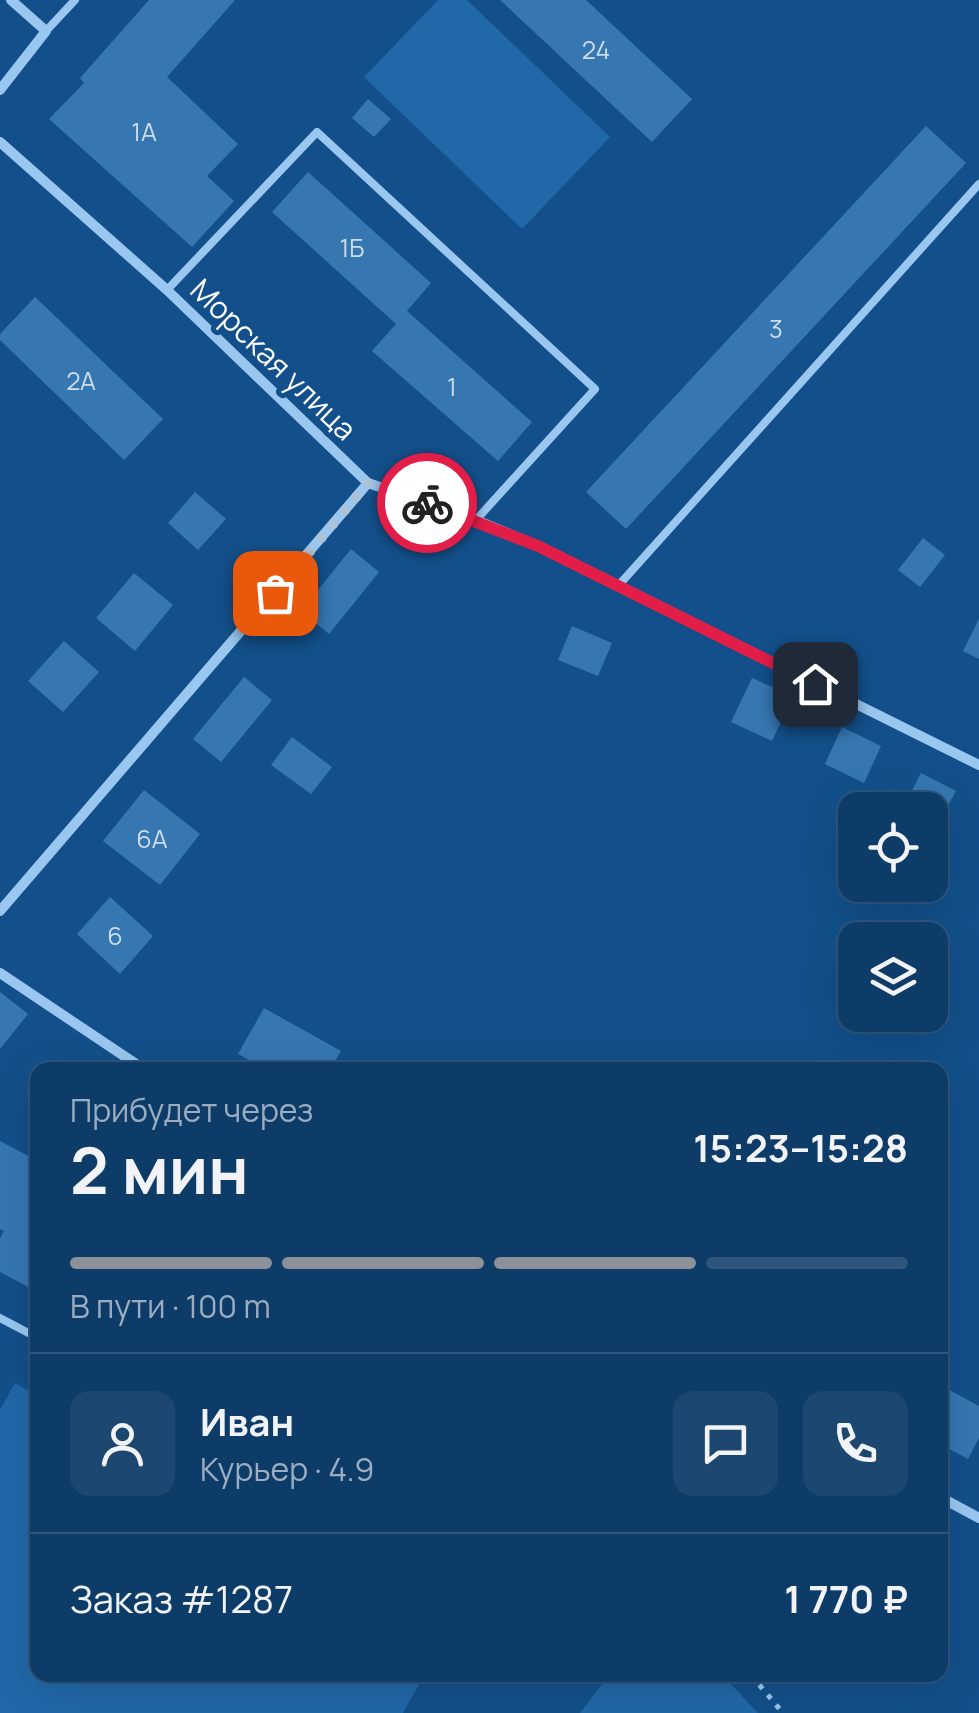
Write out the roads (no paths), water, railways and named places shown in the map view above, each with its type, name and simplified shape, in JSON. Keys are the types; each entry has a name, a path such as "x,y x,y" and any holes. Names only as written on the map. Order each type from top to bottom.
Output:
{"street":[{"path":"0,90 46,31 11,0"},
{"name":"Морская улица","path":"0,142 167,290 368,483 538,546 979,765"},
{"path":"0,911 368,483"},
{"path":"0,973 133,1062"},
{"path":"948,1501 979,1518"}],"lane":[{"path":"46,31 75,0"},
{"path":"167,290 317,132 595,390 476,520"},
{"path":"618,586 979,184"},
{"path":"0,1318 30,1334"}]}
